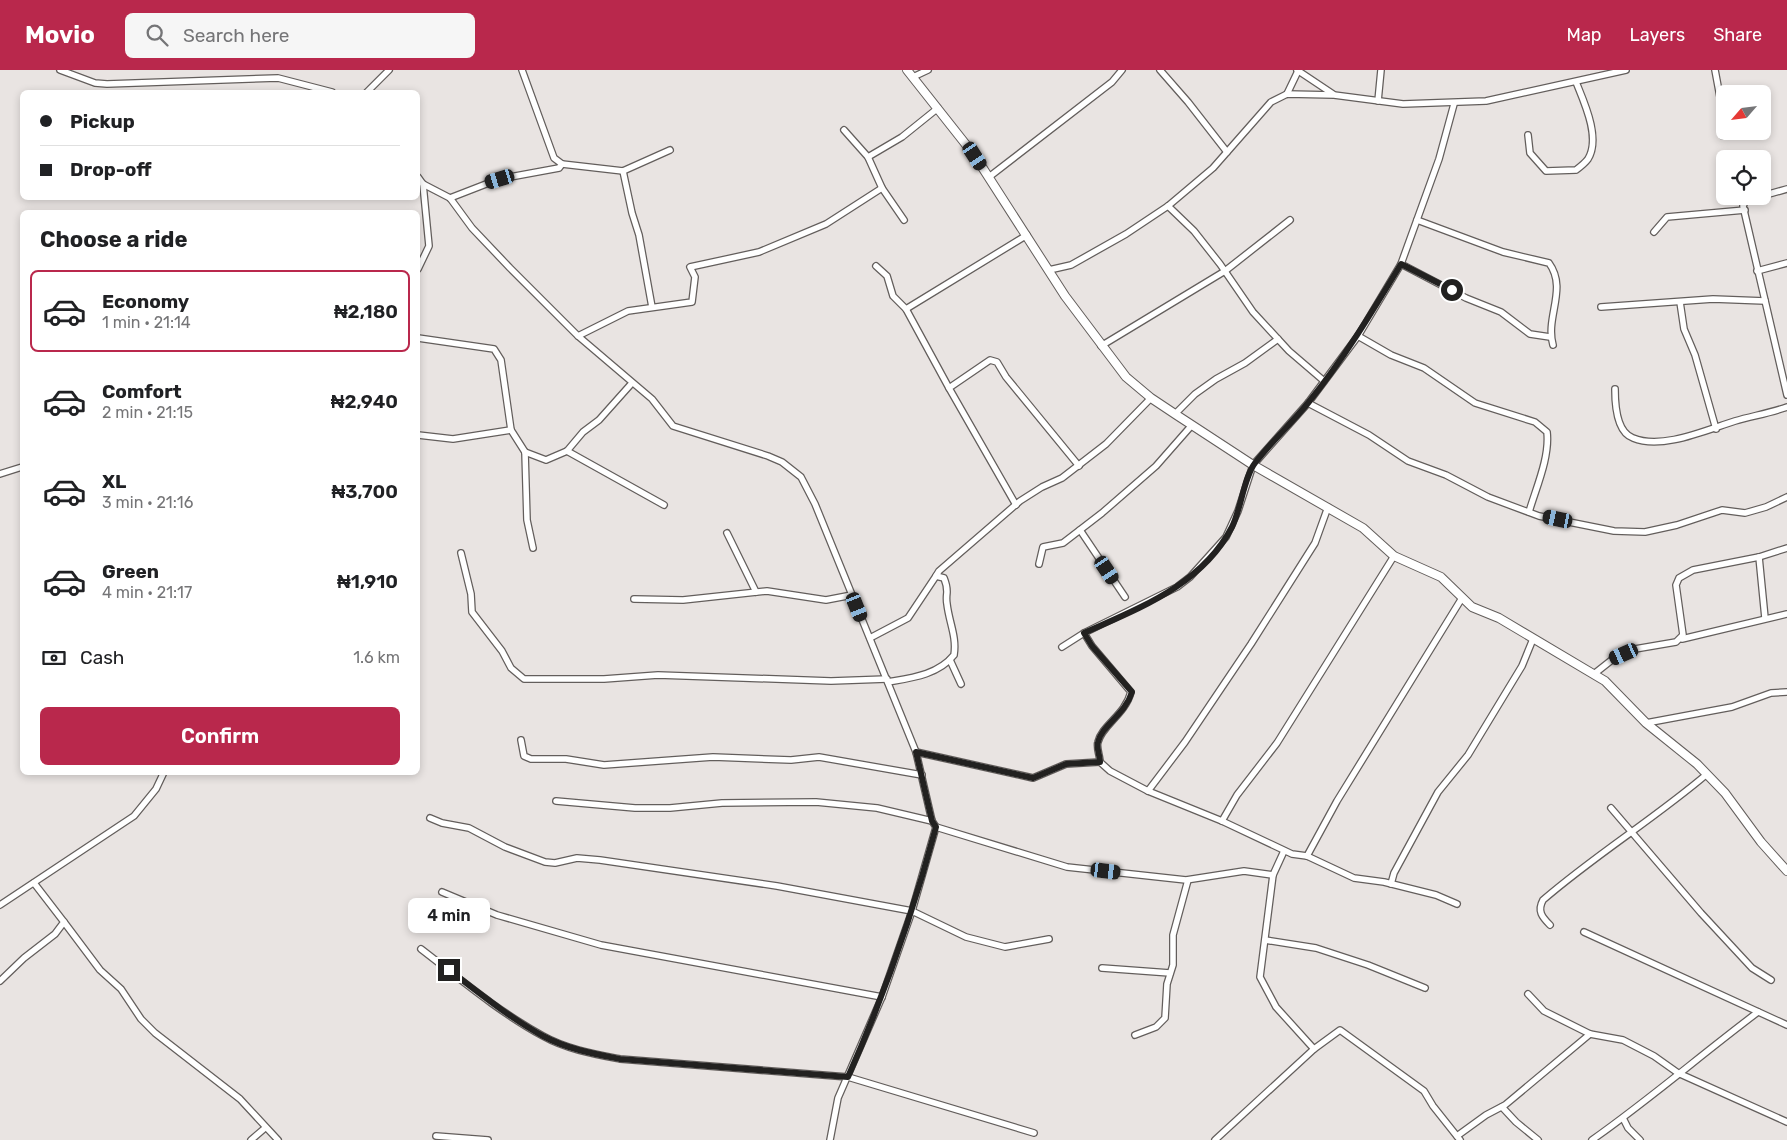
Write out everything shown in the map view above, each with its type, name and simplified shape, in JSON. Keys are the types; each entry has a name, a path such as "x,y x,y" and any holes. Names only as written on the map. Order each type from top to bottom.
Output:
{"street":[{"path":"60,70 95,83 107,84 278,78 324,90"},
{"path":"369,90 390,70"},
{"path":"522,70 554,158 562,164 623,171 670,150"},
{"path":"907,70 989,177 1049,270 1126,377 1151,398 1254,465 1363,528 1394,556 1441,577 1472,607 1498,618 1605,681 1646,723 1707,774 1787,872"},
{"path":"913,77 928,70"},
{"path":"989,177 1112,82 1122,70"},
{"path":"1160,70 1227,152"},
{"path":"1287,94 1298,70 1334,95"},
{"path":"1378,101 1382,70"},
{"path":"1049,270 1079,260 1168,206 1213,168 1272,102 1287,94 1334,95 1378,101 1454,104 1511,97 1626,70"},
{"path":"1716,70 1718,85"},
{"path":"1528,135 1530,153 1546,172 1576,170 1588,159 1592,145 1589,114 1576,82"},
{"path":"1062,647 1084,633 1168,593 1190,578 1218,547 1232,526 1254,465 1308,403 1358,336 1401,264 1439,159 1454,104"},
{"path":"868,157 902,137 938,108"},
{"path":"844,130 868,157 882,188 904,220"},
{"path":"450,198 478,186 559,168 562,164"},
{"path":"623,171 639,235 652,308"},
{"path":"420,180 423,184 450,198 472,228 578,336 652,400 673,426 768,456 782,462 797,473 810,492 916,752 932,821 936,827 1067,867 1188,880 1244,871 1273,876"},
{"path":"420,265 429,246 423,184"},
{"path":"578,336 628,311 692,302 694,277 690,266 759,252 826,224 882,188"},
{"path":"1771,193 1787,189"},
{"path":"1745,205 1744,210 1757,271 1787,395"},
{"path":"1168,206 1194,230 1253,312 1278,339 1324,381"},
{"path":"1654,232 1667,217 1744,210"},
{"path":"1102,346 1225,271 1290,220"},
{"path":"1417,220 1503,252 1549,263 1558,290 1550,337 1553,345"},
{"path":"906,310 1027,235"},
{"path":"1757,271 1787,263"},
{"path":"1401,264 1466,298 1501,312 1530,334 1550,337"},
{"path":"876,266 886,276 893,296 906,310 1016,505"},
{"path":"1601,307 1713,299 1765,300"},
{"path":"1680,302 1684,330 1695,355 1716,428"},
{"path":"1358,336 1392,355 1424,368 1476,403 1534,422 1547,432 1548,440 1529,512"},
{"path":"420,338 494,350 501,360 511,430 525,452 527,520 533,548"},
{"path":"1175,414 1195,394 1216,379 1246,363 1278,339"},
{"path":"949,388 990,360 997,362 1006,377 1079,466"},
{"path":"525,452 546,460 567,451 632,382"},
{"path":"1615,389 1615,408 1619,420 1632,438 1661,440 1683,438 1787,407"},
{"path":"870,638 908,618 948,561 1016,505 1079,466 1106,444 1151,398"},
{"path":"1308,403 1369,434 1408,461 1446,475 1488,497 1529,512 1614,531 1645,532 1677,525 1722,510 1745,513 1766,507 1787,497"},
{"path":"1039,564 1043,547 1063,543 1102,514 1156,466 1192,425"},
{"path":"420,435 453,439 511,430"},
{"path":"567,451 664,505"},
{"path":"0,474 20,468"},
{"path":"1148,791 1185,742 1251,644 1315,543 1328,507"},
{"path":"1080,530 1125,597"},
{"path":"728,533 756,592"},
{"path":"1682,639 1683,630 1676,585 1679,578 1693,570 1759,557 1787,548"},
{"path":"462,553 471,594 472,612 502,651 511,668 524,679 604,679 658,675 816,681 887,681 922,676 950,660 955,648 946,603 949,591 944,578 936,576"},
{"path":"1222,821 1237,795 1276,742 1394,556"},
{"path":"1759,557 1765,618"},
{"path":"634,599 683,600 777,591 826,600 852,596"},
{"path":"1307,856 1337,802 1462,598"},
{"path":"1594,674 1613,659 1635,649 1676,642 1765,618 1787,614"},
{"path":"1084,633 1092,646 1132,692 1128,704 1102,733 1097,743 1100,762 1110,771 1148,791 1222,821 1284,851 1307,856 1354,878 1391,884 1436,895 1457,904"},
{"path":"1391,884 1394,873 1438,792 1473,747 1522,666 1533,639"},
{"path":"950,660 961,684"},
{"path":"1646,723 1732,707 1771,693 1787,692"},
{"path":"521,740 524,756 531,759 576,760 604,764 713,757 792,760 819,757 922,774"},
{"path":"916,752 1033,778 1066,764 1100,762"},
{"path":"1550,925 1540,913 1540,906 1543,900 1601,853 1634,831 1707,774"},
{"path":"0,905 134,816 156,789 163,775"},
{"path":"556,802 653,808 722,803 816,802 877,808 932,821"},
{"path":"1611,808 1634,831 1651,855 1752,968 1771,980"},
{"path":"430,818 442,823 469,828 505,847 555,864 577,858 600,860 778,886 912,911 966,937 1006,947 1049,939"},
{"path":"830,1140 838,1098 882,997 912,911 936,827"},
{"path":"1284,851 1273,876 1260,977 1276,1007 1314,1049"},
{"path":"1135,1035 1156,1027 1166,1018 1167,984 1173,964 1173,936 1188,880"},
{"path":"34,883 100,970 121,989 141,1019 155,1033 240,1099 278,1140"},
{"path":"442,892 497,915 601,945 882,997"},
{"path":"0,981 24,958 55,934 64,922"},
{"path":"1584,932 1787,1025"},
{"path":"1265,940 1316,948 1368,965 1424,988"},
{"path":"421,949 477,992 544,1036 583,1051 620,1059 848,1077 1034,1132"},
{"path":"1102,968 1170,973"},
{"path":"1528,994 1544,1011 1590,1034 1623,1040 1654,1056 1678,1073 1787,1122"},
{"path":"1592,1140 1623,1118 1758,1012"},
{"path":"1215,1140 1314,1049 1340,1030 1424,1091 1433,1106 1459,1138 1486,1115 1502,1107 1590,1034"},
{"path":"1502,1107 1516,1122 1538,1140"},
{"path":"1623,1118 1628,1128 1640,1140"},
{"path":"251,1140 265,1128"},
{"path":"436,1136 488,1140"}],"route":[{"path":"449,970 477,992 544,1036 583,1051 620,1059 848,1077 882,997 912,911 936,827 932,821 916,752 1033,778 1066,764 1100,762 1097,743 1102,733 1128,704 1132,692 1092,646 1084,633 1168,593 1190,578 1218,547 1232,526 1254,465 1308,403 1358,336 1401,264 1452,290"}]}
